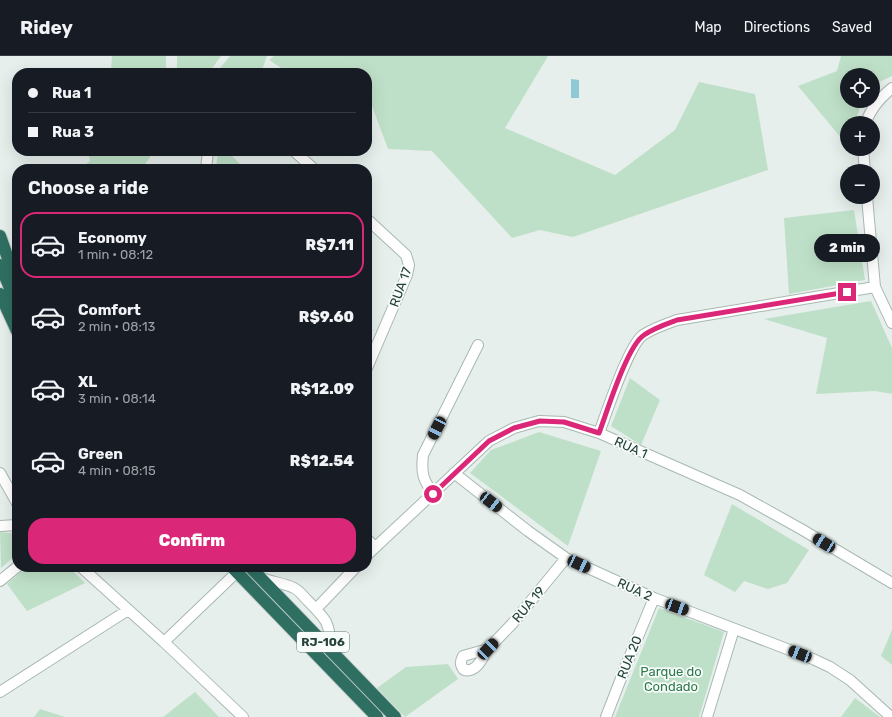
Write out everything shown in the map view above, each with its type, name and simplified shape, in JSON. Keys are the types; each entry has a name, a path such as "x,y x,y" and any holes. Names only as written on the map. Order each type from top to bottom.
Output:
{"highway":[{"path":"0,236 12,270"},
{"path":"0,265 12,293"},
{"path":"0,294 12,320"},
{"path":"0,308 12,324"},
{"name":"RJ-106","path":"237,572 377,717"},
{"name":"RJ-106","path":"255,572 395,717"}],"street":[{"path":"868,116 884,94 892,88"},
{"path":"300,156 308,164"},
{"path":"868,204 875,287 892,323"},
{"name":"RUA 17","path":"372,224 406,255 409,265 407,275 372,356"},
{"path":"599,433 631,351 642,336 658,327 677,320 875,287"},
{"path":"433,494 425,482 422,469 423,455 478,344"},
{"name":"RUA 1","path":"372,550 489,441 514,428 540,421 564,422 599,433 740,495 892,583"},
{"path":"0,472 12,494"},
{"name":"RUA 2","path":"454,473 528,531 566,558 654,598 813,659 830,667 850,680 890,717"},
{"path":"0,526 12,525"},
{"path":"372,544 375,547"},
{"name":"RUA 19","path":"488,649 512,624 566,558"},
{"path":"0,581 12,571"},
{"path":"86,572 164,642 243,717"},
{"path":"164,642 233,572"},
{"path":"316,609 351,572"},
{"path":"261,578 295,589 325,618 330,630 331,650"},
{"name":"RUA 20","path":"606,717 654,598"},
{"path":"0,692 128,610"},
{"path":"707,717 734,629"}],"green space":[{"path":"112,56 166,56 166,68 111,68"},
{"path":"177,56 221,56 212,68 177,68"},
{"path":"230,56 267,56 263,68 220,68"},
{"path":"274,56 548,56 505,128 615,175 675,130 699,82 755,94 768,170 573,237 540,230 512,238 432,151 388,149 372,106 372,68 281,68 269,60"},
{"path":"841,56 892,56 892,76 880,82 880,68 840,68 840,108 860,108 857,116 840,116 840,137 798,86 837,71"},
{"path":"89,156 151,156 145,164 86,164 90,161"},
{"path":"217,156 232,156 240,164 217,164"},
{"path":"854,210 865,280 789,294 784,218"},
{"path":"871,301 892,348 892,394 875,391 816,394 827,338 764,319"},
{"path":"630,378 660,400 641,445 611,426"},
{"path":"539,432 601,451 568,546 470,473 491,450"},
{"path":"732,504 809,550 787,583 768,589 744,581 735,592 704,575"},
{"path":"0,532 12,533 12,558 1,568"},
{"path":"21,572 74,572 85,583 27,611 7,584"},
{"name":"Parque do Condado","path":"659,608 724,632 699,717 615,717"},
{"path":"892,630 892,665 881,656"},
{"path":"448,664 458,679 405,717 377,688 406,667"},
{"path":"195,692 219,717 163,717"},
{"path":"855,698 880,717 841,717"},
{"path":"40,709 65,717 34,717"}],"water":[{"path":"571,79 579,80 579,98 571,98"}],"route":[{"path":"433,494 489,441 514,428 540,421 564,422 599,433 631,351 642,336 658,327 677,320 847,292"}]}
